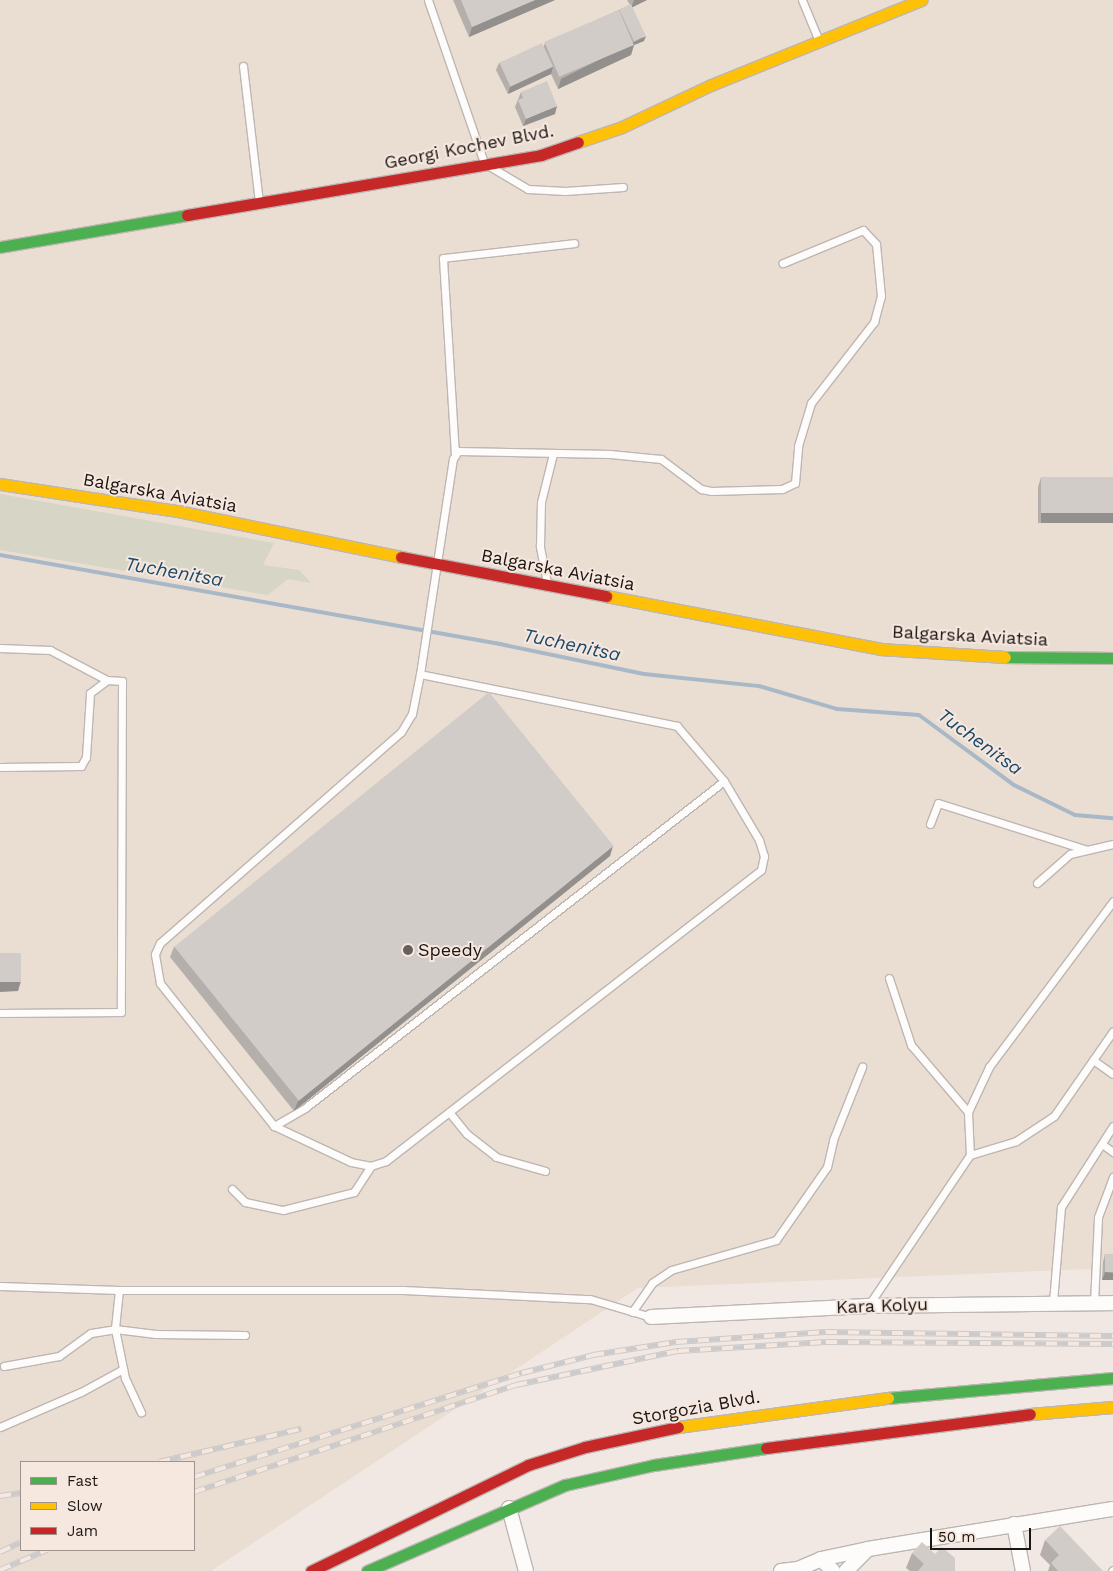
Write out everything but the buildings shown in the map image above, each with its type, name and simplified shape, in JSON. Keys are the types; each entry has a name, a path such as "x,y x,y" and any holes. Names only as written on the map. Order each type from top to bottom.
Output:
{"main road":[{"name":"Georgi Kochev Blvd.","path":"0,247 541,155 622,127 819,41 921,0"},
{"name":"Balgarska Aviatsia","path":"0,484 182,512 439,565 880,649 979,657 1113,658"},
{"name":"Storgozia Blvd.","path":"311,1571 476,1488 528,1465 585,1447 702,1422 906,1395 1113,1378"},
{"path":"367,1571 565,1485 685,1458 1026,1414 1113,1407"}],"street":[{"name":"Kara Kolyu","path":"651,1318 868,1306 1053,1302 1113,1303"},
{"path":"509,1508 526,1571"},
{"path":"781,1571 798,1569 821,1558 868,1549 1113,1509"},
{"path":"1014,1524 1023,1571"},
{"path":"846,1571 868,1549"},
{"path":"821,1558 833,1571"}],"lane":[{"path":"428,0 484,164 528,188 565,191 623,187"},
{"path":"802,0 819,41"},
{"path":"242,66 260,202"},
{"path":"455,455 462,449 553,454 610,454 661,459 702,488 711,491 789,488 795,483 798,446 811,403 874,322 881,296 876,244 863,230 783,263"},
{"path":"420,674 677,726 724,781 759,840 764,856 761,870 386,1161 371,1166 351,1162 274,1126 160,983 155,954 160,943 402,732 412,714 439,565 455,455 443,258 574,243"},
{"path":"547,585 540,546 541,502 553,454"},
{"path":"0,648 50,650 107,680 122,681 121,1012 0,1012"},
{"path":"0,767 81,766 86,757 90,693 107,680"},
{"path":"274,1126 305,1108 724,781"},
{"path":"930,824 938,803 1087,850"},
{"path":"1037,883 1070,854 1113,844"},
{"path":"868,1306 970,1155 968,1112 989,1067 1113,901"},
{"path":"889,978 911,1045 968,1112"},
{"path":"970,1155 1016,1141 1054,1116 1113,1031"},
{"path":"1093,1060 1113,1074"},
{"path":"632,1312 652,1283 671,1270 776,1240 827,1167 833,1140 862,1067"},
{"path":"449,1112 467,1134 496,1157 545,1171"},
{"path":"1053,1302 1061,1206 1113,1126"},
{"path":"1102,1144 1113,1152"},
{"path":"232,1190 245,1202 284,1210 354,1192 371,1166"},
{"path":"1094,1303 1098,1217 1113,1177"},
{"path":"0,1286 119,1290 413,1290 590,1299 651,1318"},
{"path":"119,1290 115,1329 123,1369 141,1412"},
{"path":"4,1366 59,1356 91,1333 115,1329 156,1334 245,1334"},
{"path":"0,1427 81,1392 123,1369"}],"shaded area":[{"path":"0,0 1113,0 1113,1268 638,1288 211,1571 0,1571"},
{"path":"0,494 274,543 263,565 299,570 311,583 288,579 268,595 0,550"}],"waterway":[{"name":"Tuchenitsa","path":"0,555 500,644 644,674 759,686 837,709 919,715 1014,785 1075,815 1113,818"}],"railway":[{"path":"195,1477 522,1373 593,1355 676,1342 826,1332 1113,1336"},
{"path":"195,1492 516,1385 678,1351 826,1342 1113,1344"},
{"path":"163,1461 301,1429"},
{"path":"0,1496 20,1493"},
{"path":"0,1552 20,1542"},
{"path":"0,1570 45,1551"}],"traffic: fast":[{"path":"0,247 187,215"},
{"path":"1005,657 1113,658"},
{"path":"888,1398 1113,1378"},
{"path":"367,1571 565,1485 654,1465 766,1448"}],"traffic: slow":[{"path":"578,142 622,127 711,85 921,0"},
{"path":"0,484 182,512 401,557"},
{"path":"606,596 880,649 1005,657"},
{"path":"678,1427 888,1398"},
{"path":"1030,1414 1113,1407"}],"traffic: jam":[{"path":"187,215 541,155 578,142"},
{"path":"401,557 606,596"},
{"path":"766,1448 1030,1414"},
{"path":"311,1571 528,1465 585,1447 678,1427"}],"place":[{"name":"Speedy","path":"408,950"}]}
